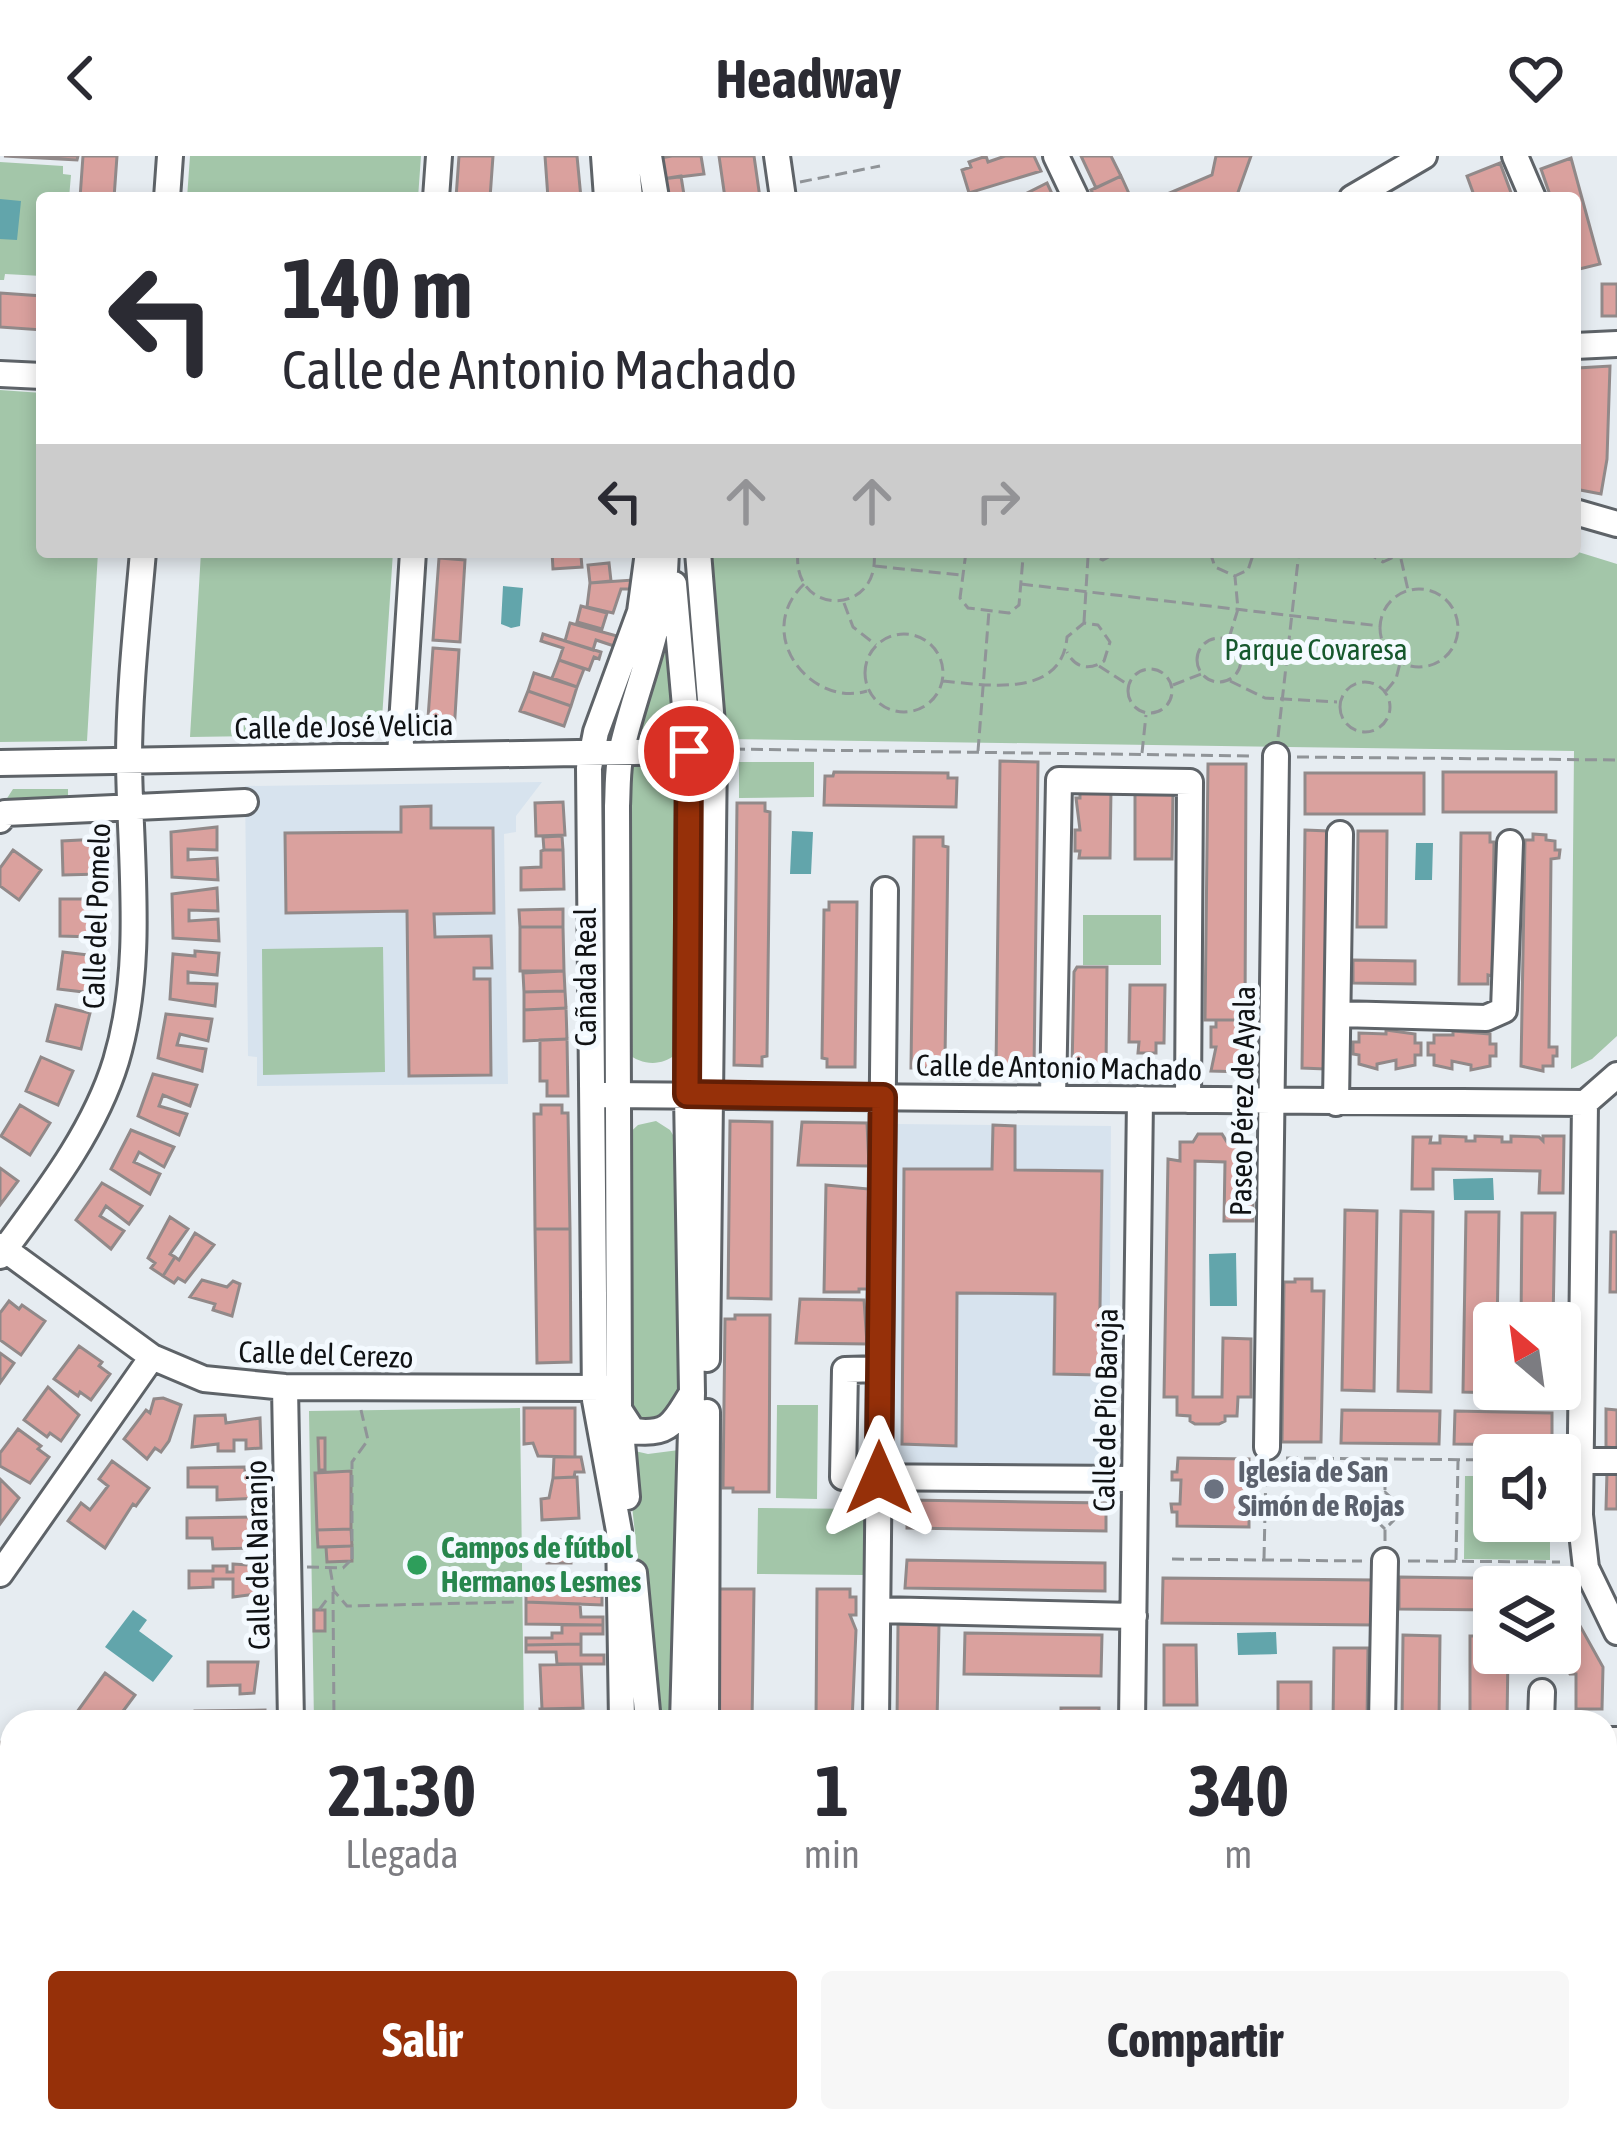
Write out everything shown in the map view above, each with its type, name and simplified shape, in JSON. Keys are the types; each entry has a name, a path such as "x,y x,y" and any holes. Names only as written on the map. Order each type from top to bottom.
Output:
{"street":[{"path":"167,192 170,156"},
{"path":"436,192 439,156"},
{"path":"604,156 607,192"},
{"path":"626,156 629,192"},
{"path":"649,156 655,192"},
{"path":"777,156 782,192"},
{"path":"1056,156 1073,192"},
{"path":"1362,192 1424,156"},
{"path":"1515,156 1530,192"},
{"path":"1581,346 1617,344"},
{"path":"0,374 36,376"},
{"path":"1581,514 1617,524"},
{"name":"Calle del Pomelo","path":"2,1251 95,1114 116,1060 128,1002 133,937 129,760 143,558"},
{"path":"400,755 413,558"},
{"path":"604,1095 591,753 640,612 647,558"},
{"name":"Cañada Real","path":"647,1710 611,1395 604,1095 621,752 648,668 665,597 668,558"},
{"name":"Cañada Real","path":"669,558 702,750 683,1710"},
{"path":"698,558 702,750"},
{"name":"Calle de José Velicia","path":"0,763 702,750"},
{"name":"Paseo Pérez de Ayala","path":"1267,1447 1276,757"},
{"path":"1053,1097 1059,780 1190,782 1189,1100"},
{"path":"2,816 238,802"},
{"path":"1336,1103 1340,834"},
{"path":"1339,1014 1486,1018 1504,1010 1510,843"},
{"path":"876,1710 885,890"},
{"path":"1617,1075 1585,1103 1581,1461 1617,1461"},
{"path":"698,1094 706,1710"},
{"name":"Calle de Antonio Machado","path":"604,1095 1585,1103"},
{"name":"Calle de Pío Baroja","path":"1132,1710 1140,1099"},
{"name":"Calle del Cerezo","path":"2,1251 152,1357 204,1379 285,1387 611,1395"},
{"path":"0,1574 152,1357"},
{"path":"880,1370 845,1370 843,1477 1135,1479"},
{"name":"Calle del Naranjo","path":"285,1387 291,1710"},
{"path":"611,1395 633,1431 653,1434 670,1427 692,1393"},
{"path":"611,1395 622,1710"},
{"path":"1581,1524 1586,1568 1617,1632"},
{"path":"1382,1710 1385,1561"},
{"path":"878,1610 1134,1616"},
{"path":"1541,1692 1541,1710"}],"path":[{"path":"782,192 880,166"},
{"path":"798,558 804,584 818,597 843,601 865,589 874,558"},
{"path":"965,558 960,598 968,608 1010,613 1019,605 1023,558"},
{"path":"1084,623 1088,558"},
{"path":"1212,558 1215,567 1234,576 1248,570 1252,558"},
{"path":"1276,757 1298,558"},
{"path":"1400,558 1408,591"},
{"path":"875,566 962,575"},
{"path":"1229,640 1238,609 1234,576"},
{"path":"804,584 787,610 784,648 814,680 847,694 868,690"},
{"path":"1021,584 1380,626"},
{"path":"1408,591 1431,591 1450,604 1457,639 1443,659 1419,668 1400,662 1386,650 1380,626 1388,604 1408,591"},
{"path":"843,601 853,627 877,645"},
{"path":"978,752 989,610"},
{"path":"943,680 1007,686 1041,676 1060,665 1067,638 1084,623"},
{"path":"1067,652 1083,667 1098,665 1108,656 1110,642 1104,629 1084,623"},
{"path":"897,634 920,638 938,653 943,680 933,700 911,712 886,708 868,690 865,665 877,645 897,634"},
{"path":"1229,680 1239,670 1241,656 1229,640 1215,638 1202,646 1197,660 1202,674 1214,682 1229,680 1265,698 1340,702"},
{"path":"1384,692 1391,687 1400,662"},
{"path":"1098,665 1128,685"},
{"path":"1150,669 1164,674 1171,686 1166,706 1146,713 1129,700 1128,685 1137,673 1150,669"},
{"path":"1171,686 1202,674"},
{"path":"1363,682 1384,692 1389,714 1385,722 1372,731 1348,725 1340,710 1348,688 1363,682"},
{"path":"1142,754 1146,713"},
{"path":"702,750 1617,760"},
{"path":"306,1568 343,1568 351,1560 352,1462 368,1440 361,1410"},
{"path":"1264,1561 1266,1458 1473,1460"},
{"path":"1384,1529 1404,1510 1385,1492 1385,1459"},
{"path":"1456,1562 1457,1460"},
{"path":"1385,1492 1365,1510 1384,1529 1385,1561"},
{"path":"1172,1559 1560,1562"},
{"path":"331,1568 334,1710"},
{"path":"333,1593 347,1606 516,1602"},
{"path":"319,1610 333,1593"}],"shaded area":[{"path":"542,782 516,816 516,832 504,834 508,1084 257,1086 257,1057 248,1056 245,786"},
{"path":"897,1124 1111,1126 1109,1454 1095,1469 892,1463"}],"green space":[{"path":"190,156 421,156 418,192 187,192"},
{"path":"0,162 63,166 63,174 71,175 70,192 36,192 36,276 5,274 0,280"},
{"path":"0,390 36,393 36,558 98,558 87,741 0,742"},
{"name":"Parque Covaresa","path":"1581,553 1617,564 1617,1036 1592,1059 1571,1069 1574,751 726,739 710,558 1581,558"},
{"path":"201,558 393,558 381,734 190,737"},
{"path":"668,589 681,730 634,729"},
{"path":"739,762 814,762 814,797 739,798"},
{"path":"681,764 676,1054 651,1063 627,1053 624,765"},
{"path":"13,789 68,789 68,802 4,803"},
{"path":"1083,915 1161,915 1161,965 1083,965"},
{"path":"383,947 385,1072 263,1075 262,949"},
{"path":"656,1121 670,1130 679,1145 680,1394 660,1421 642,1420 627,1411 625,1137 638,1125"},
{"path":"777,1405 818,1405 817,1499 776,1498"},
{"name":"Campos de fútbol Hermanos Lesmes","path":"520,1408 524,1710 314,1710 309,1411"},
{"path":"626,1449 648,1454 679,1450 673,1710 654,1710"},
{"path":"1465,1476 1473,1476 1473,1542 1550,1542 1550,1560 1464,1559"},
{"path":"758,1508 866,1509 865,1575 757,1574"}],"water":[{"path":"0,199 21,201 17,240 0,239"},
{"path":"503,586 523,588 520,626 501,624"},
{"path":"792,831 813,832 811,874 790,874"},
{"path":"1416,843 1433,843 1432,880 1415,880"},
{"path":"1493,1178 1494,1200 1454,1200 1453,1179"},
{"path":"1236,1253 1237,1306 1210,1306 1209,1254"},
{"path":"133,1610 147,1620 139,1631 173,1656 153,1682 105,1647"},
{"path":"1276,1632 1277,1654 1238,1655 1237,1633"}],"building":[{"path":"4,156 78,156 77,160"},
{"path":"83,156 117,156 114,192 80,192"},
{"path":"459,156 493,156 490,192 456,192"},
{"path":"545,156 577,156 580,192 548,192"},
{"path":"701,156 704,174 662,179 660,158"},
{"path":"719,156 754,156 759,192 724,192"},
{"path":"986,156 988,162 1005,156 1034,156 1041,171 969,192 962,170 971,167 969,162"},
{"path":"1081,156 1111,156 1121,176 1096,188"},
{"path":"1216,156 1251,156 1238,192 1172,192 1212,175"},
{"path":"1571,158 1580,192 1549,192 1541,169"},
{"path":"1500,163 1511,192 1473,192 1467,176"},
{"path":"681,176 684,192 664,192 662,179"},
{"path":"1121,176 1128,192 1092,192"},
{"path":"1047,183 1051,192 1029,192"},
{"path":"1581,195 1600,264 1581,269"},
{"path":"1602,284 1617,284 1617,316 1602,316"},
{"path":"0,293 36,296 36,330 0,327"},
{"path":"1610,366 1601,494 1581,490 1581,368"},
{"path":"439,558 465,560 460,642 433,640"},
{"path":"552,558 581,558 582,567 553,569"},
{"path":"609,563 611,581 590,583 588,565"},
{"path":"633,580 633,589 621,589 613,613 587,607 590,583"},
{"path":"581,606 607,613 602,629 577,622"},
{"path":"570,623 617,636 614,646 596,640 593,650 565,641"},
{"path":"543,634 601,652 599,659 594,657 589,670 559,660 563,648 541,641"},
{"path":"433,648 459,650 454,733 427,732"},
{"path":"559,660 584,669 577,687 552,678"},
{"path":"534,673 577,687 571,706 528,691"},
{"path":"528,691 571,706 564,726 520,711"},
{"path":"1000,761 1038,762 1034,1069 996,1069"},
{"path":"1208,764 1246,764 1245,1020 1205,1020"},
{"path":"834,772 948,773 948,778 957,778 956,807 824,805 825,776"},
{"path":"1443,772 1556,772 1556,812 1443,812"},
{"path":"1305,773 1424,773 1424,814 1305,814"},
{"path":"1080,789 1111,789 1110,858 1079,858 1080,851 1075,851"},
{"path":"1135,790 1173,790 1172,859 1135,859"},
{"path":"563,802 565,835 536,836 535,803"},
{"path":"737,803 765,803 765,811 770,812 767,1056 762,1057 762,1066 734,1065"},
{"path":"431,806 431,828 493,828 494,913 434,914 435,937 491,936 492,968 474,968 474,979 490,979 491,1075 409,1076 407,911 286,913 285,833 401,832 401,807"},
{"path":"217,827 217,850 188,849 188,860 217,858 218,880 172,877 171,832"},
{"path":"1305,830 1328,831 1325,1069 1302,1068"},
{"path":"1358,831 1387,831 1386,927 1357,927"},
{"path":"1461,833 1490,833 1490,842 1494,842 1492,976 1488,975 1488,984 1459,984"},
{"path":"1533,834 1546,835 1546,840 1555,841 1555,850 1560,850 1559,858 1551,859 1549,1047 1557,1047 1557,1056 1553,1056 1553,1066 1543,1066 1543,1071 1521,1066 1525,840 1533,840"},
{"path":"562,836 563,850 544,850 543,837"},
{"path":"914,837 943,837 943,846 948,847 945,1059 940,1060 940,1068 911,1068"},
{"path":"99,839 100,874 63,875 62,841"},
{"path":"13,850 41,870 19,900 0,886 0,868"},
{"path":"563,850 564,889 521,890 521,868 541,867 541,851"},
{"path":"217,888 218,911 189,910 189,921 218,919 219,941 173,938 172,894"},
{"path":"60,899 95,899 94,937 60,936"},
{"path":"829,902 857,902 855,1067 827,1067 827,1059 822,1058 824,910 829,910"},
{"path":"563,909 563,927 520,927 519,910"},
{"path":"520,927 563,927 564,971 520,971"},
{"path":"195,951 219,953 217,975 188,972 188,983 217,984 215,1006 170,999 173,954 195,956"},
{"path":"63,952 97,956 92,993 58,989"},
{"path":"1353,960 1415,961 1415,984 1353,983"},
{"path":"1077,967 1107,967 1106,1070 1072,1070"},
{"path":"564,971 565,991 524,992 523,973"},
{"path":"1130,985 1165,985 1164,1043 1156,1043 1156,1053 1138,1053 1139,1042 1129,1042"},
{"path":"565,991 566,1008 524,1010 524,992"},
{"path":"56,1005 90,1013 81,1049 47,1041"},
{"path":"566,1008 567,1039 524,1041 524,1010"},
{"path":"166,1014 212,1019 208,1041 180,1034 177,1045 206,1049 202,1071 158,1058"},
{"path":"1216,1020 1247,1020 1246,1072 1211,1071 1216,1047 1211,1047 1211,1027 1216,1027"},
{"path":"1386,1030 1415,1034 1421,1055 1415,1055 1415,1065 1396,1069 1396,1060 1377,1064 1377,1069 1359,1064 1353,1042 1359,1042 1359,1033 1386,1034"},
{"path":"1453,1031 1490,1034 1496,1056 1490,1056 1490,1066 1471,1070 1471,1065 1452,1061 1452,1069 1434,1065 1428,1043 1434,1043 1434,1035 1453,1035"},
{"path":"567,1039 568,1096 547,1096 547,1081 540,1081 540,1040"},
{"path":"41,1057 73,1071 58,1105 26,1091"},
{"path":"153,1074 197,1085 190,1106 163,1095 159,1106 187,1114 179,1135 138,1116"},
{"path":"20,1105 50,1123 30,1155 1,1136"},
{"path":"541,1105 562,1105 562,1113 568,1113 570,1229 535,1229 534,1114 541,1114"},
{"path":"730,1121 772,1122 771,1299 728,1298"},
{"path":"802,1122 867,1123 869,1166 798,1165"},
{"path":"993,1125 1015,1126 1015,1170 1102,1171 1099,1375 1054,1374 1055,1294 957,1293 956,1446 902,1444 904,1169 992,1169"},
{"path":"131,1130 174,1147 164,1167 139,1152 134,1162 160,1174 150,1194 111,1169"},
{"path":"1198,1134 1222,1134 1227,1142 1240,1143 1240,1162 1253,1162 1253,1221 1224,1221 1225,1162 1195,1161 1193,1397 1222,1397 1223,1338 1251,1339 1251,1397 1238,1397 1237,1416 1225,1416 1219,1424 1195,1424 1190,1416 1177,1415 1177,1397 1164,1397 1168,1159 1180,1161 1180,1142 1193,1142"},
{"path":"1440,1136 1466,1137 1466,1141 1475,1141 1475,1136 1502,1137 1502,1142 1511,1142 1511,1136 1543,1141 1543,1136 1564,1136 1563,1193 1539,1193 1540,1171 1433,1169 1433,1189 1412,1189 1413,1137 1431,1137 1430,1143 1440,1143"},
{"path":"0,1168 18,1181 0,1205"},
{"path":"102,1183 142,1206 129,1224 106,1206 100,1216 124,1231 111,1249 76,1220"},
{"path":"826,1185 869,1189 868,1289 824,1292"},
{"path":"1345,1210 1377,1211 1374,1391 1342,1390"},
{"path":"1401,1211 1433,1212 1431,1392 1398,1391"},
{"path":"1466,1212 1499,1212 1498,1302 1473,1302 1473,1392 1463,1392"},
{"path":"1522,1213 1555,1213 1553,1302 1521,1302"},
{"path":"170,1217 188,1229 170,1254 175,1257 163,1276 151,1268 155,1263 148,1258"},
{"path":"535,1229 570,1229 571,1362 537,1363"},
{"path":"1611,1232 1617,1232 1617,1292 1610,1292"},
{"path":"195,1233 214,1245 185,1282 178,1278 174,1283 163,1276"},
{"path":"1312,1279 1312,1291 1324,1291 1321,1442 1282,1442 1284,1282"},
{"path":"202,1280 227,1287 233,1281 240,1284 232,1316 213,1310 215,1304 190,1297"},
{"path":"800,1299 864,1300 867,1344 796,1343"},
{"path":"9,1301 45,1321 21,1355 0,1340 0,1313"},
{"path":"735,1315 770,1315 769,1492 723,1488 725,1319 735,1319"},
{"path":"79,1346 110,1374 91,1400 54,1379"},
{"path":"0,1353 14,1363 0,1383"},
{"path":"48,1387 79,1415 61,1441 24,1420"},
{"path":"154,1399 181,1405 169,1441 147,1459 124,1439 146,1410 150,1413"},
{"path":"524,1408 575,1408 575,1457 538,1456 533,1443 524,1444"},
{"path":"1606,1409 1617,1410 1617,1448 1606,1447"},
{"path":"1342,1410 1440,1411 1439,1444 1341,1443"},
{"path":"1455,1411 1552,1413 1552,1434 1473,1434 1473,1444 1454,1444"},
{"path":"225,1415 226,1423 260,1418 261,1448 246,1449 246,1440 234,1440 234,1451 218,1451 218,1444 192,1447 195,1416"},
{"path":"18,1429 49,1457 30,1483 0,1466 0,1453"},
{"path":"318,1438 325,1438 325,1470 319,1470"},
{"path":"554,1457 581,1457 584,1472 553,1478"},
{"name":"Iglesia de San Simón de Rojas","path":"1178,1458 1249,1459 1249,1527 1177,1526 1177,1512 1172,1512 1171,1504 1180,1504 1181,1480 1172,1480"},
{"path":"112,1461 149,1488 105,1548 68,1521 81,1503 90,1510 108,1486 99,1479"},
{"path":"245,1467 245,1473 262,1473 261,1498 217,1500 217,1487 188,1487 188,1468"},
{"path":"351,1471 351,1529 317,1530 315,1473"},
{"path":"1607,1471 1617,1471 1617,1509 1606,1509"},
{"path":"577,1477 579,1518 542,1520 541,1499 549,1498 553,1478"},
{"path":"0,1479 19,1498 0,1524"},
{"path":"907,1500 1106,1503 1106,1531 907,1528"},
{"path":"261,1517 259,1548 213,1549 212,1538 187,1538 187,1518"},
{"path":"351,1529 352,1546 318,1547 317,1530"},
{"path":"546,1540 571,1540 571,1563 547,1563"},
{"path":"352,1546 352,1561 327,1562 326,1547"},
{"path":"907,1560 1105,1563 1105,1591 905,1588"},
{"path":"233,1564 263,1566 263,1593 233,1597 233,1579 213,1579 213,1587 189,1588 189,1571 227,1566 227,1572 233,1572"},
{"path":"1399,1577 1473,1578 1473,1610 1399,1609"},
{"path":"1163,1578 1374,1580 1374,1625 1162,1623"},
{"path":"580,1583 580,1595 602,1596 602,1605 526,1602 526,1584"},
{"path":"719,1589 754,1589 752,1710 718,1710"},
{"path":"817,1589 850,1589 850,1597 856,1597 856,1615 850,1615 856,1630 853,1710 816,1710"},
{"path":"526,1602 580,1604 581,1617 603,1617 603,1625 526,1624"},
{"path":"314,1610 325,1610 325,1631 314,1631"},
{"path":"898,1624 939,1625 937,1710 897,1710"},
{"path":"562,1625 603,1625 603,1634 581,1634 581,1644 526,1645 526,1638 562,1633"},
{"path":"1581,1628 1603,1667 1602,1709 1576,1709"},
{"path":"965,1633 1102,1635 1101,1676 964,1674"},
{"path":"1403,1635 1440,1636 1439,1710 1402,1710"},
{"path":"1470,1636 1473,1674 1508,1674 1507,1710 1470,1710"},
{"path":"581,1644 581,1655 604,1655 604,1664 557,1664 556,1652 526,1652 526,1645"},
{"path":"1164,1645 1196,1645 1197,1705 1164,1705"},
{"path":"1334,1648 1368,1648 1367,1710 1333,1710"},
{"path":"208,1662 258,1662 254,1693 240,1694 240,1685 208,1686"},
{"path":"581,1664 583,1708 542,1709 540,1665"},
{"path":"105,1673 135,1695 124,1710 78,1710"},
{"path":"1278,1682 1311,1682 1311,1710 1278,1710"}],"place":[{"name":"Iglesia de San Simón de Rojas","path":"1214,1489"},
{"name":"Campos de fútbol Hermanos Lesmes","path":"417,1565"}],"route":[{"path":"689,751 687,1094 883,1097 879,1478"}]}
